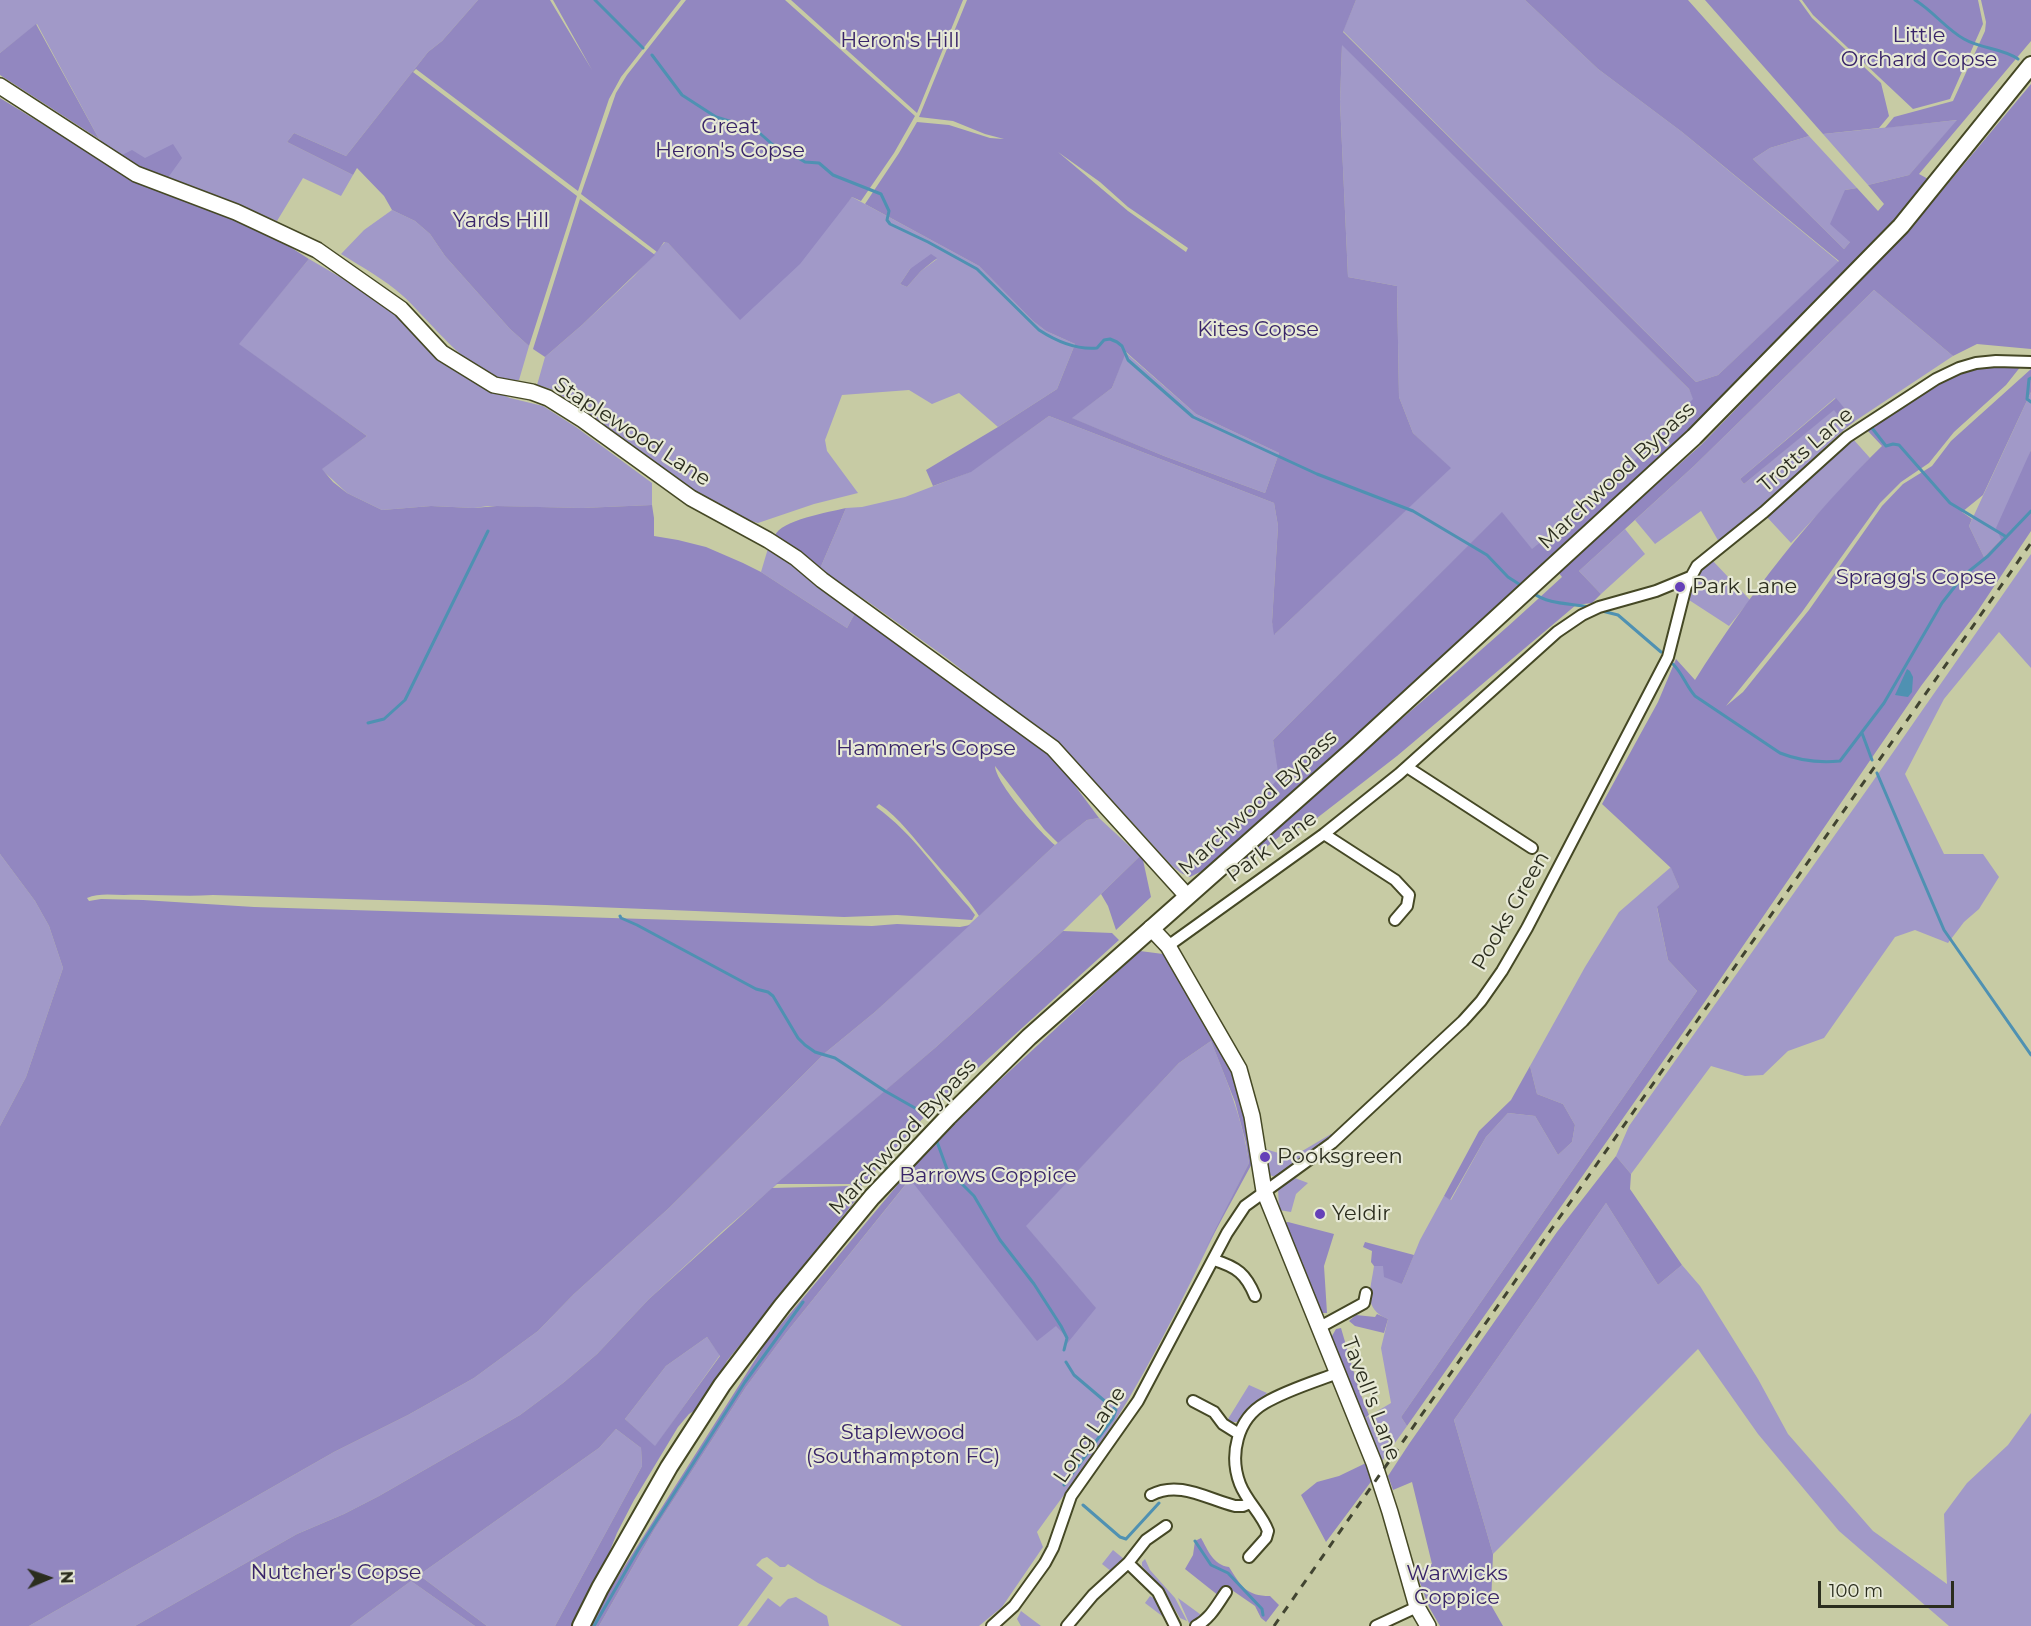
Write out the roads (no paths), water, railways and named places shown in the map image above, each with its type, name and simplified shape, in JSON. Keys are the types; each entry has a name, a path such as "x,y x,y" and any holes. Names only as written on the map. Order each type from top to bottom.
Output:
{"main road":[{"name":"Marchwood Bypass","path":"581,1626 669,1467 722,1385 782,1306 872,1197 1029,1037 1354,749 1694,437 1901,226 2031,65"}],"street":[{"name":"Staplewood Lane","path":"0,86 136,174 236,212 317,250 401,309 442,352 494,385 532,392 548,398 583,420 691,498 754,531 796,558 822,580 1053,748 1188,896"},
{"name":"Trotts Lane","path":"1690,577 1697,566 1764,512 1847,437 1936,379 1976,363 2031,362"},
{"name":"Park Lane","path":"1168,946 1324,834 1407,767 1557,632 1587,612 1599,607 1656,591 1690,577"},
{"name":"Pooks Green","path":"1264,1191 1332,1143 1463,1021 1481,1001 1527,928 1668,657 1690,577"},
{"path":"1407,767 1532,848"},
{"path":"1324,834 1395,880 1409,895 1407,906 1395,920"},
{"path":"1151,928 1168,946 1239,1069 1252,1116 1264,1191"},
{"name":"Long Lane","path":"1000,1624 1045,1563 1053,1548 1071,1497 1138,1401 1241,1212 1264,1191"},
{"name":"Tavell's Lane","path":"1264,1191 1379,1476 1418,1607 1428,1626"},
{"path":"1214,1260 1227,1264 1246,1276 1256,1296"},
{"path":"1320,1327 1364,1303 1366,1293"},
{"path":"1249,1557 1266,1538 1268,1531 1241,1487 1236,1468 1235,1448 1239,1434 1250,1415 1264,1403 1338,1373"},
{"path":"1193,1401 1214,1412 1222,1424 1239,1434"},
{"path":"1151,1495 1159,1491 1182,1489 1235,1506 1250,1503"},
{"path":"1067,1626 1093,1595 1128,1563 1146,1540 1166,1526"},
{"path":"1128,1563 1158,1592 1175,1626"},
{"path":"1196,1626 1211,1615 1226,1592"},
{"path":"1376,1626 1418,1607"}],"water":[{"path":"1907,669 1913,677 1912,692 1908,697 1895,695"}],"waterway":[{"path":"595,0 643,48"},
{"path":"1915,0 1964,39 2018,59"},
{"path":"652,55 682,95 716,117 755,129 781,152 805,162 819,163 833,175 881,194 889,211 887,220 890,224 977,269 1039,330 1059,341 1081,348 1097,348 1104,340 1110,339 1117,342 1122,346 1128,360 1193,417 1317,474 1413,511 1487,555 1508,577 1522,586"},
{"path":"2031,378 2027,399 2031,402"},
{"path":"1872,428 1886,446 1899,445 1950,503 2005,536"},
{"path":"1673,664 1695,696 1780,753 1810,761 1840,761 1884,703 1942,603 1963,576 1988,556 2031,511"},
{"path":"368,723 384,719 405,700 488,531"},
{"path":"1533,593 1553,602 1589,607"},
{"path":"1602,611 1618,615 1661,652"},
{"path":"1862,733 1872,760"},
{"path":"1877,773 1944,930 2031,1055"},
{"path":"620,916 756,989 768,992 773,996 798,1038 805,1045 815,1052 835,1058 925,1116"},
{"path":"936,1139 947,1169 974,1196 1000,1240 1034,1284 1061,1326 1067,1338 1064,1350"},
{"path":"594,1626 638,1550 745,1382 803,1302"},
{"path":"1066,1362 1074,1375 1107,1403"},
{"path":"1064,1485 1113,1418 1116,1410 1114,1408"},
{"path":"1083,1505 1120,1537 1126,1539 1159,1503"},
{"path":"1195,1541 1211,1565 1228,1573 1262,1609 1263,1615"}],"railway":[{"path":"1274,1626 2031,543"}],"place":[{"name":"Park Lane","path":"1680,587"},
{"name":"Pooksgreen","path":"1265,1157"},
{"name":"Yeldir","path":"1320,1214"}],"park label":[{"name":"Heron's Hill","path":"900,41"},
{"name":"Little Orchard Copse","path":"1919,48"},
{"name":"Great Heron's Copse","path":"730,139"},
{"name":"Yards Hill","path":"501,221"},
{"name":"Kites Copse","path":"1258,330"},
{"name":"Spragg's Copse","path":"1916,578"},
{"name":"Hammer's Copse","path":"926,749"},
{"name":"Barrows Coppice","path":"988,1176"},
{"name":"Staplewood (Southampton FC)","path":"903,1445"},
{"name":"Nutcher's Copse","path":"336,1573"},
{"name":"Warwicks Coppice","path":"1457,1586"}]}
